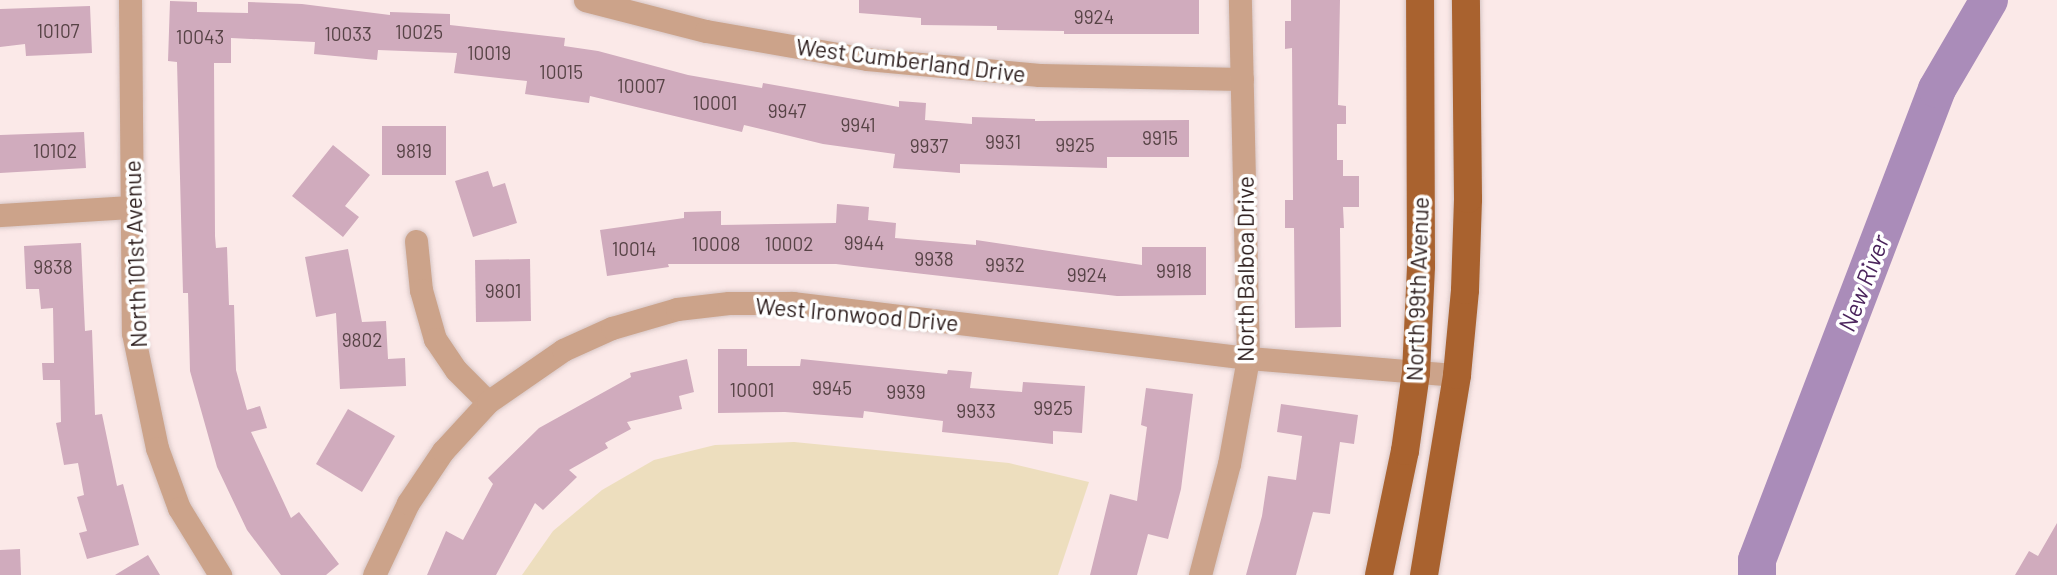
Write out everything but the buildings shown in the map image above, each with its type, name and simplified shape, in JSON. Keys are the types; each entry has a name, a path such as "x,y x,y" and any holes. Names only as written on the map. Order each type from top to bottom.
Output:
{"main road":[{"name":"North 99th Avenue","path":"1380,575 1399,486 1416,373 1421,266 1420,0"},
{"name":"North 99th Avenue","path":"1424,575 1457,375 1465,290 1468,199 1466,0"}],"street":[{"name":"North 101st Avenue","path":"130,0 133,333 158,448 179,508 220,575"},
{"name":"West Cumberland Drive","path":"585,0 706,31 867,59 1040,75 1242,79"},
{"name":"North Balboa Drive","path":"1200,575 1228,464 1248,358 1240,0"},
{"path":"0,215 131,207"},
{"path":"416,241 421,290 435,340 456,370 488,402"},
{"name":"West Ironwood Drive","path":"374,575 408,503 443,451 488,402 563,350 611,328 677,309 729,303 793,303 1248,358 1457,375"}],"shaded area":[{"path":"794,442 1009,463 1089,482 1058,575 522,575 553,531 602,490 654,460 715,445"}],"waterway":[{"name":"New River","path":"1757,575 1757,560 1937,89 1989,0"}]}
